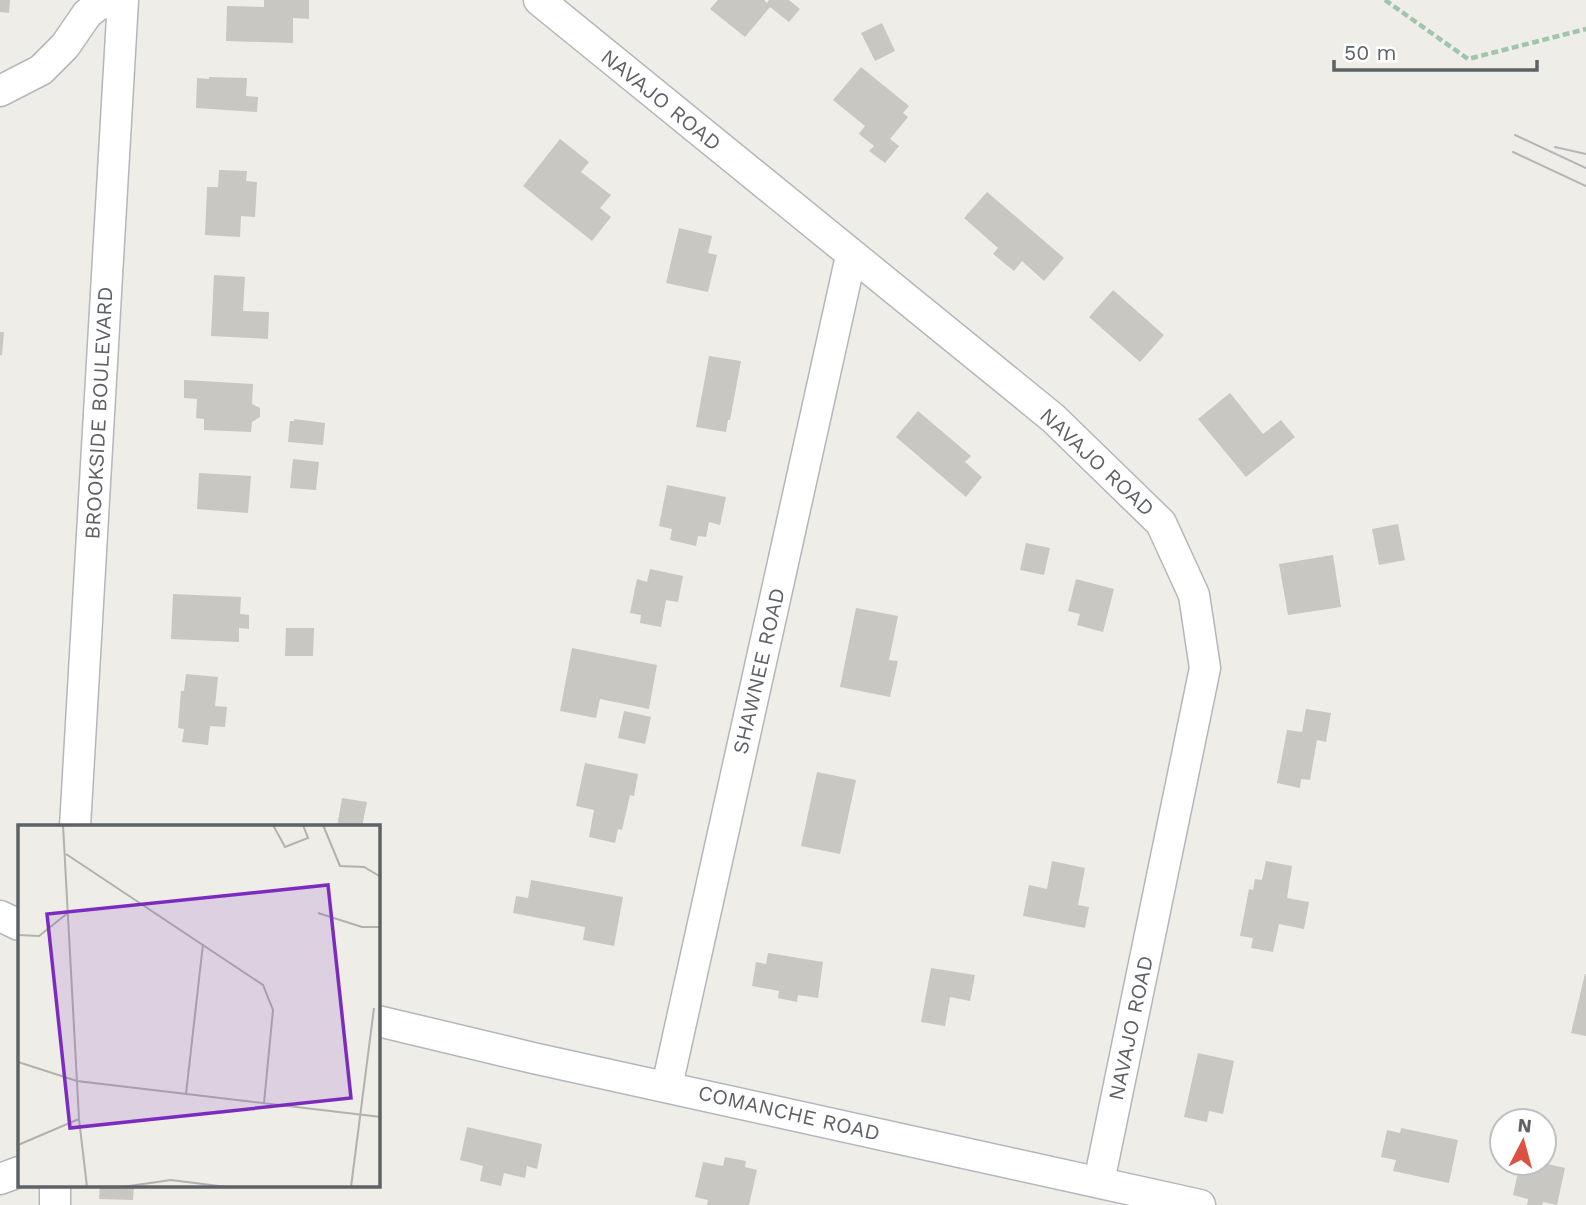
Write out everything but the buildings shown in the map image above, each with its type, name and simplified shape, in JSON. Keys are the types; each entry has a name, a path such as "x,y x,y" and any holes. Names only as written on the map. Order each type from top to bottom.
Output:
{"street":[{"path":"0,91 41,70 65,46 87,14 98,5 117,0"},
{"name":"BROOKSIDE BOULEVARD","path":"75,825 123,0"},
{"name":"NAVAJO ROAD","path":"539,0 1053,418 1161,523 1195,594 1205,668 1099,1182"},
{"name":"SHAWNEE ROAD","path":"667,1086 852,256"},
{"path":"0,916 18,925"},
{"name":"COMANCHE ROAD","path":"380,1021 533,1058 1200,1205"},
{"path":"0,1179 18,1172"}],"path":[{"path":"1385,1 1468,59 1586,29"}],"tram line":[{"path":"1515,135 1586,168"},
{"path":"1555,147 1586,154"},
{"path":"1513,152 1586,186"}]}
